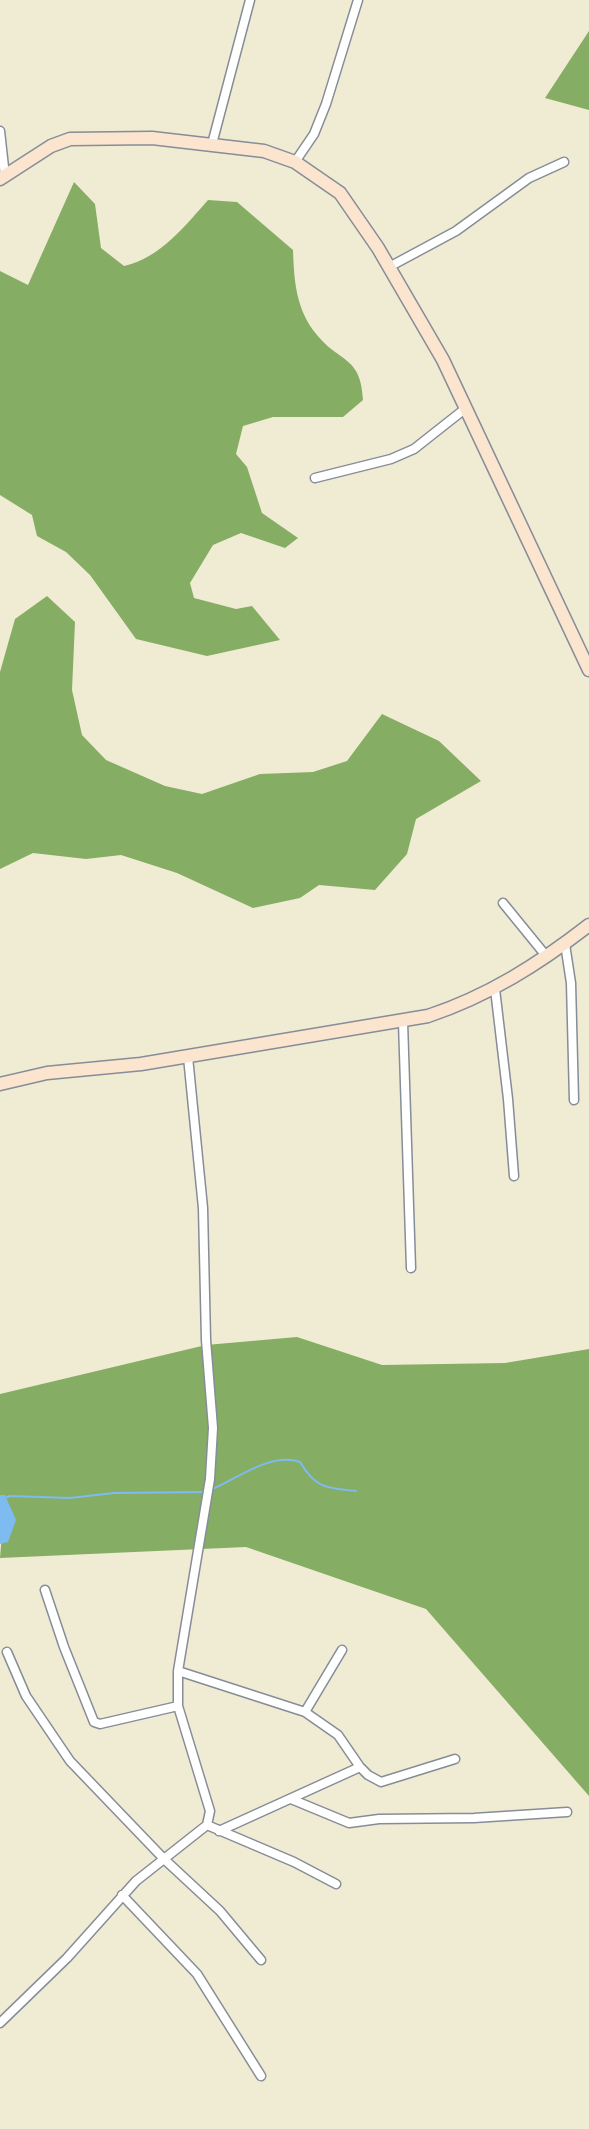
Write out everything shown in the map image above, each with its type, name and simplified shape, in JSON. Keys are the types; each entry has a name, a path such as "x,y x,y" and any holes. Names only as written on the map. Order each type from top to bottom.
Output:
{"street":[{"path":"212,144 250,0"},
{"path":"295,162 314,134 326,104 358,0"},
{"path":"0,131 3,177 51,146 70,139 152,138 264,151 295,162 340,193 389,267 443,360 589,670"},
{"path":"389,267 456,231 529,178 564,162"},
{"path":"315,478 390,459 414,449 466,408"},
{"path":"503,903 547,957"},
{"path":"0,1084 47,1073 188,1057 368,1025 403,1022 467,1003 547,957 589,925"},
{"path":"565,944 571,982 574,1100"},
{"path":"495,988 514,1176"},
{"path":"403,1022 411,1268"},
{"path":"0,2023 66,1958 122,1895 164,1858 207,1825 210,1811 178,1706 178,1671 210,1479 213,1428 206,1340 203,1208 188,1057"},
{"path":"45,1590 64,1647 94,1722 100,1724 178,1706"},
{"path":"305,1712 342,1650"},
{"path":"7,1652 26,1696 70,1761 164,1858 220,1911 261,1960"},
{"path":"178,1671 305,1712 338,1735 360,1767 368,1775 381,1782 455,1759"},
{"path":"219,1831 360,1767"},
{"path":"291,1799 350,1823 379,1819 497,1817 567,1812"},
{"path":"207,1825 294,1862 336,1884"},
{"path":"122,1895 197,1974 261,2076"}],"green space":[{"path":"589,31 589,110 545,98"},
{"path":"74,182 95,204 101,248 124,266 149,256 171,240 208,200 237,202 293,250 295,284 305,316 325,344 354,367 358,375 363,400 343,417 273,417 243,426 236,454 247,467 262,513 298,538 285,548 241,533 213,545 190,583 194,598 236,609 252,606 280,640 207,656 136,639 90,575 66,552 37,536 32,515 0,495 0,271 28,285"},
{"path":"47,596 75,622 72,690 82,735 106,760 165,786 202,794 260,774 313,772 347,761 382,714 439,741 481,781 416,819 407,854 375,890 319,885 300,898 253,908 177,873 121,855 86,859 33,853 0,869 0,672 15,619"},
{"path":"297,1337 382,1365 505,1363 589,1349 589,1796 426,1609 246,1547 0,1558 5,1495 0,1495 0,1394 206,1345"}],"water":[{"path":"0,1495 5,1495 16,1520 8,1542 0,1544"}],"waterway":[{"path":"210,1490 254,1468 289,1460 300,1462 311,1478 323,1486 356,1491"},
{"path":"0,1500 10,1496 70,1498 114,1493 205,1492"}]}
